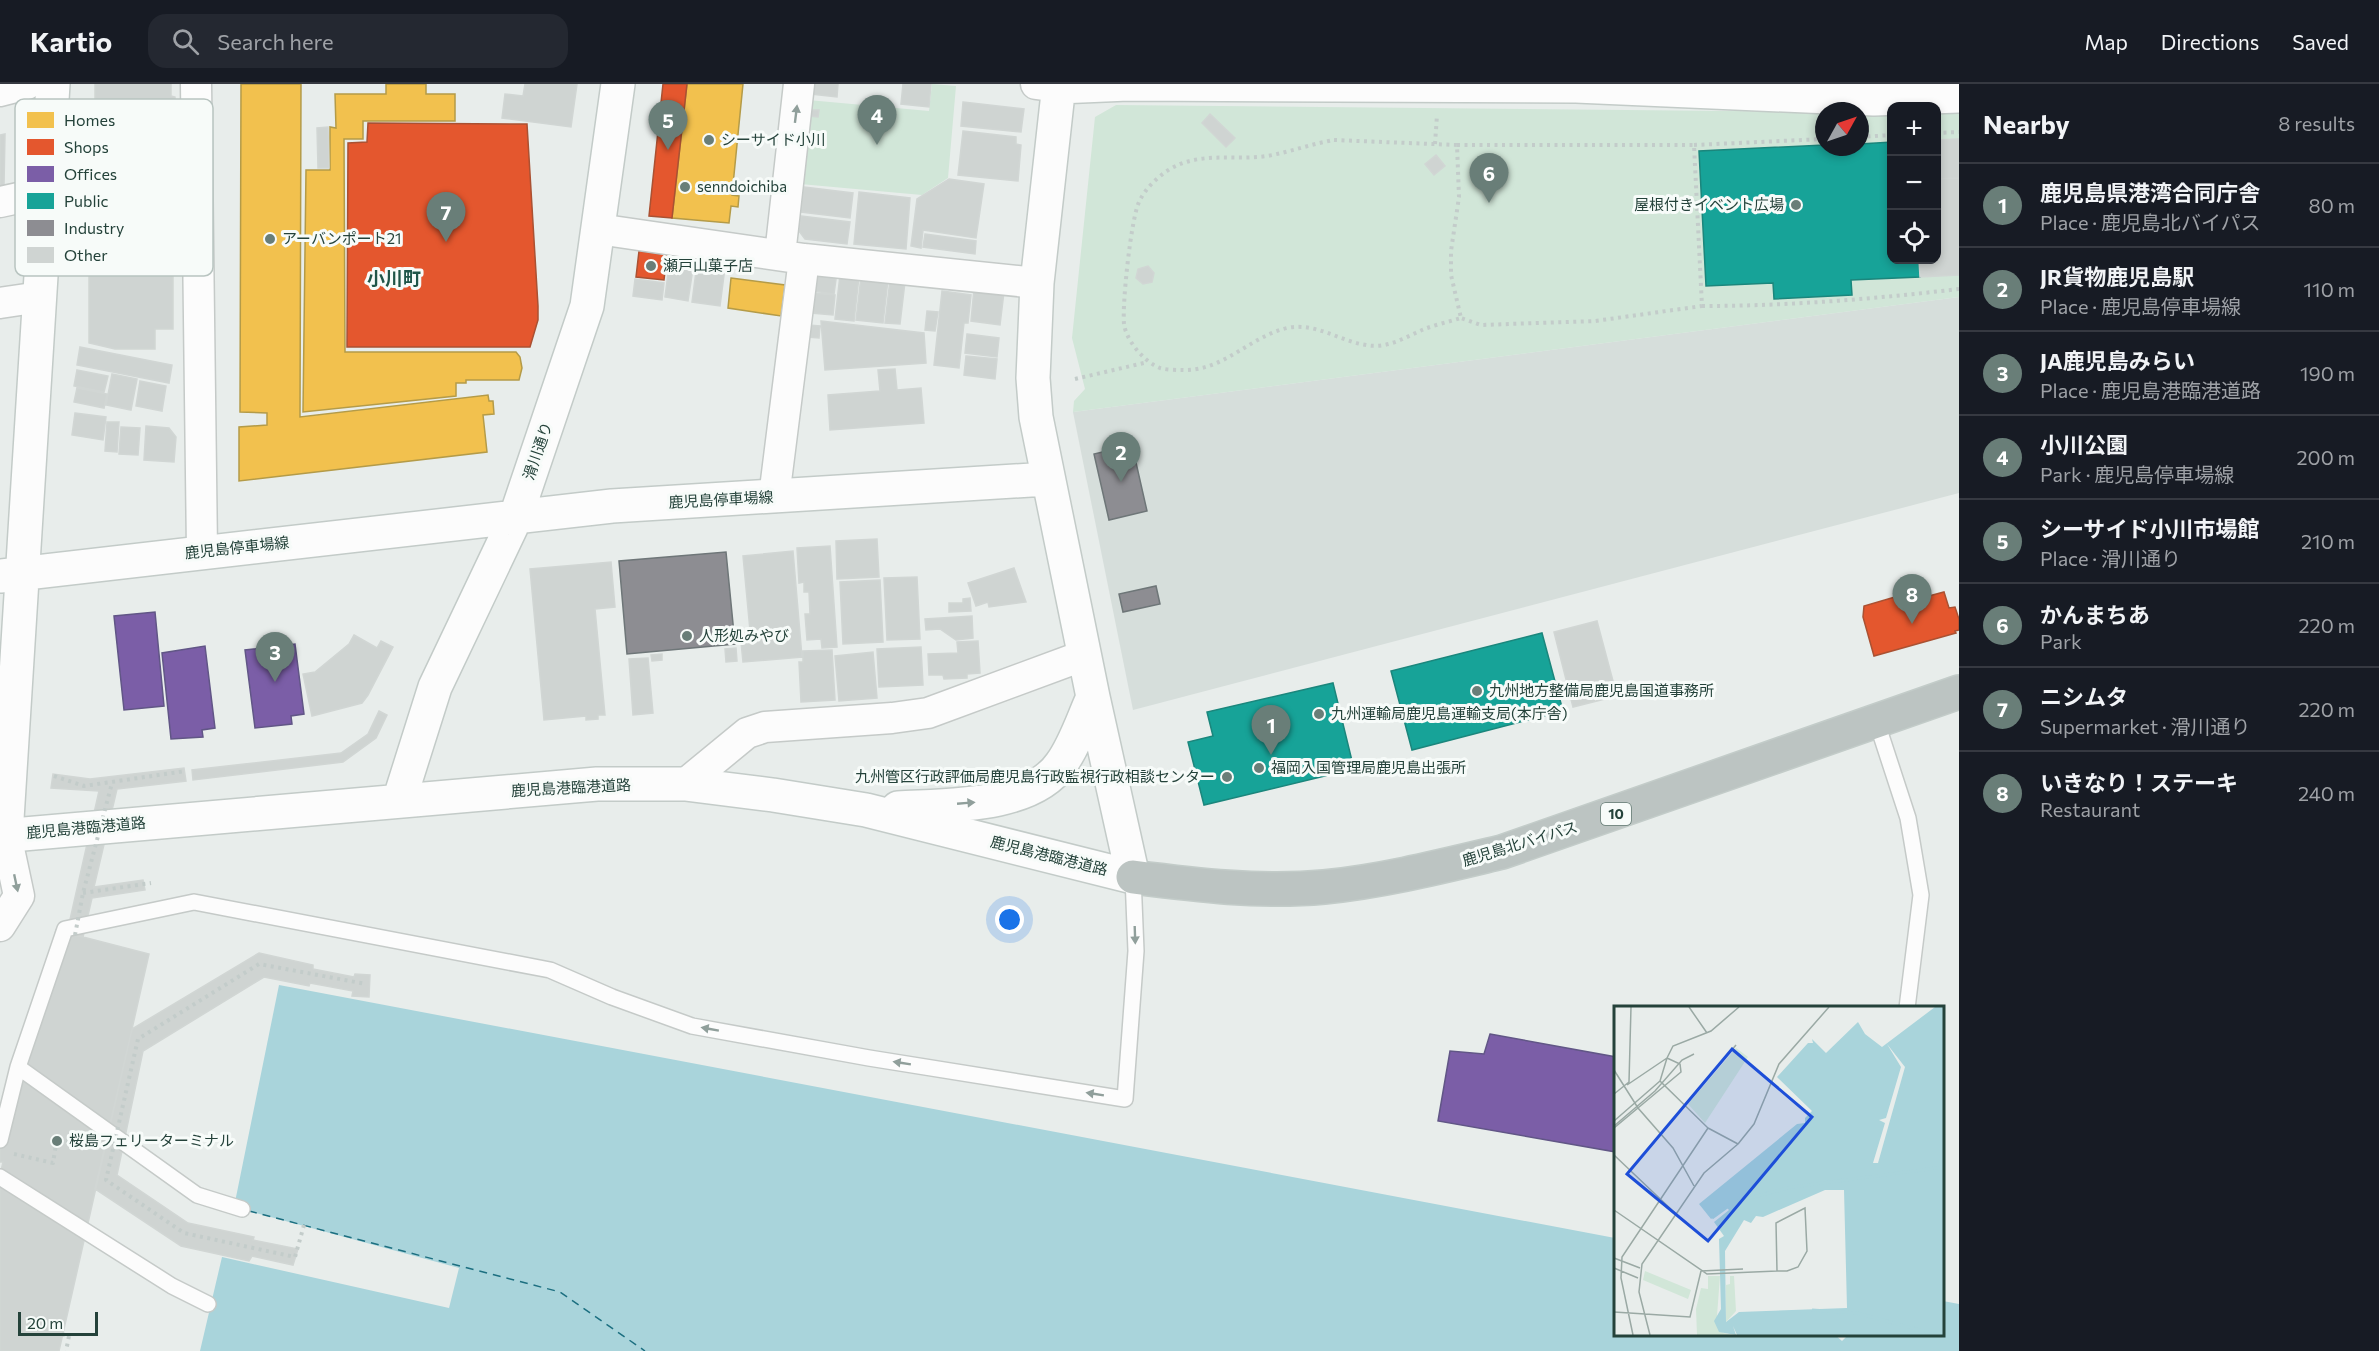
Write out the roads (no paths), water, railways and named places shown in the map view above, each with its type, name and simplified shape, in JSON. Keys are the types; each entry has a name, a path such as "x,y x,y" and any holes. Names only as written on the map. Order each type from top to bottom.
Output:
{"highway":[{"name":"鹿児島北バイパス","path":"1133,877 1204,886 1300,888 1365,883 1435,868 1502,852 1959,692"}],"street":[{"path":"0,91 27,84"},
{"path":"52,99 53,84"},
{"path":"196,84 196,99"},
{"name":"滑川通り","path":"399,801 435,687 515,519 587,306 618,84"},
{"path":"774,497 792,257 799,84"},
{"path":"1133,877 1047,479 1036,417 1033,378 1037,283 1051,85 1576,86 1874,99 1959,96"},
{"path":"0,202 15,199"},
{"path":"598,229 792,257 1037,283"},
{"path":"0,926 18,896 3,835 11,574 41,276"},
{"path":"198,276 202,551"},
{"path":"0,303 40,297"},
{"name":"鹿児島停車場線","path":"11,574 202,551 515,519 612,506 1047,479"},
{"path":"686,784 747,733 765,726 892,718 928,713 1085,655"},
{"path":"866,810 974,803 1017,793 1045,782 1062,764 1093,697"},
{"name":"鹿児島港臨港道路","path":"3,835 597,783 686,784 866,810 1133,877"}],"lane":[{"path":"1876,720 1908,818 1921,895 1907,1006"},
{"path":"0,1140 18,1066 65,929 194,902 550,970 612,997 692,1026 869,1058 1125,1099 1136,951 1133,877"},
{"path":"18,1066 197,1195 242,1209"},
{"path":"0,1177 172,1286 208,1304"}],"water":[{"path":"279,985 1614,1238 1614,1336 1836,1336 1842,1341 1847,1336 1944,1336 1944,1301 1959,1304 1959,1351 200,1351 222,1257 449,1308 459,1268 234,1207"}],"place":[{"name":"シーサイド小川","path":"709,140"},
{"name":"小川公園","path":"877,145"},
{"name":"シーサイド小川市場館","path":"668,150"},
{"name":"senndoichiba","path":"685,187"},
{"name":"かんまちあ","path":"1489,203"},
{"name":"屋根付きイベント広場","path":"1796,205"},
{"name":"アーバンポート21","path":"270,239"},
{"name":"ニシムタ","path":"446,242"},
{"name":"瀬戸山菓子店","path":"651,266"},
{"name":"JR貨物鹿児島駅","path":"1121,482"},
{"name":"いきなり！ステーキ","path":"1912,624"},
{"name":"人形処みやび","path":"687,636"},
{"name":"JA鹿児島みらい","path":"275,682"},
{"name":"九州地方整備局鹿児島国道事務所","path":"1477,691"},
{"name":"九州運輸局鹿児島運輸支局(本庁舎)","path":"1319,714"},
{"name":"鹿児島県港湾合同庁舎","path":"1271,755"},
{"name":"福岡入国管理局鹿児島出張所","path":"1259,768"},
{"name":"九州管区行政評価局鹿児島行政監視行政相談センター","path":"1227,777"},
{"name":"桜島フェリーターミナル","path":"57,1141"}],"district":[{"name":"小川町","path":"394,279"}]}
